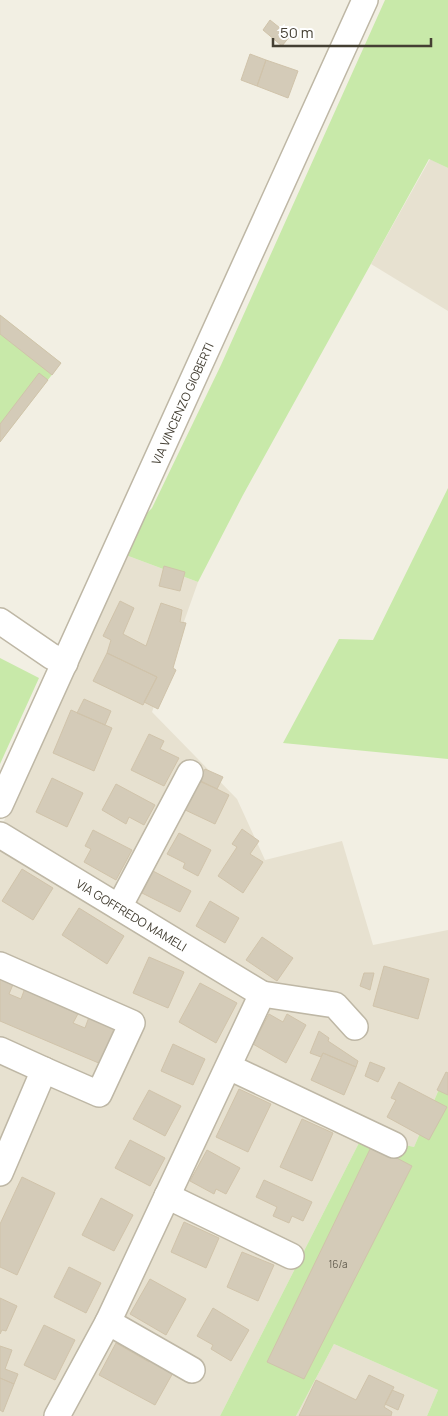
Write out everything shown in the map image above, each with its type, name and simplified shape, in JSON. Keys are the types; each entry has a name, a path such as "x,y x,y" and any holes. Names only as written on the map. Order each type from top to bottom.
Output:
{"street":[{"name":"VIA VINCENZO GIOBERTI","path":"0,805 365,0"},
{"path":"0,622 51,656 65,662"},
{"path":"119,907 190,773"},
{"name":"VIA GOFFREDO MAMELI","path":"0,835 262,994 335,1005 355,1027"},
{"path":"0,965 132,1023 99,1094 0,1050"},
{"path":"57,1416 108,1322 262,994"},
{"path":"228,1067 394,1145"},
{"path":"0,1173 44,1070"},
{"path":"167,1196 291,1256"},
{"path":"108,1322 192,1370"}],"shaded area":[{"path":"430,159 448,168 448,311 371,264"},
{"path":"123,554 198,582 152,712 237,799 265,860 342,841 373,945 448,930 448,1072 414,1147 363,1135 220,1416 0,1416 0,830"},
{"path":"334,1344 438,1390 427,1416 296,1416"}],"green space":[{"path":"385,0 448,0 448,168 429,159 243,495 198,582 123,554 141,519 152,508 221,365"},
{"path":"0,315 61,363 0,442"},
{"path":"448,488 448,759 283,743 339,639 373,640"},
{"path":"0,658 39,678 0,764"},
{"path":"448,1072 448,1416 427,1416 438,1390 334,1344 296,1416 220,1416 363,1135 414,1147"}],"building":[{"path":"270,20 290,36 282,46 263,30"},
{"path":"250,54 266,60 257,86 241,80"},
{"path":"266,60 298,71 288,98 257,86"},
{"path":"0,315 61,363 52,375 0,334"},
{"path":"39,373 48,380 0,442 0,424"},
{"path":"164,566 185,572 180,591 159,586"},
{"path":"120,601 134,608 123,634 146,646 161,603 182,610 180,622 186,623 173,668 176,670 158,709 144,702 157,677 107,653 111,640 103,636"},
{"path":"107,653 157,677 143,705 93,681"},
{"path":"84,699 111,711 105,725 77,713"},
{"path":"71,710 112,728 94,771 53,753"},
{"path":"149,734 164,741 160,749 179,758 164,786 131,770"},
{"path":"205,769 223,777 217,789 199,781"},
{"path":"52,778 83,793 67,827 36,812"},
{"path":"195,778 229,795 215,824 181,808"},
{"path":"116,784 155,805 144,825 129,817 126,824 102,810"},
{"path":"242,829 259,841 250,854 263,862 243,893 218,876 237,847 232,844"},
{"path":"93,830 132,850 116,880 84,862 91,849 85,846"},
{"path":"179,833 211,850 198,876 183,868 185,863 167,854"},
{"path":"22,869 53,888 33,920 2,901"},
{"path":"153,871 191,891 180,912 142,893"},
{"path":"210,901 239,918 225,943 196,926"},
{"path":"79,908 124,936 107,964 62,935"},
{"path":"262,937 293,958 277,981 246,960"},
{"path":"149,957 184,972 168,1008 133,993"},
{"path":"384,966 429,979 418,1019 373,1006"},
{"path":"364,973 374,973 370,990 360,986"},
{"path":"0,976 14,982 9,994 21,999 25,988 79,1012 73,1023 85,1028 89,1017 116,1029 101,1064 0,1021"},
{"path":"200,983 237,1003 216,1043 179,1022"},
{"path":"269,1014 283,1022 287,1014 306,1025 286,1063 253,1044"},
{"path":"319,1031 329,1038 328,1041 358,1061 356,1067 323,1053 321,1057 310,1053"},
{"path":"173,1044 205,1059 193,1085 161,1071"},
{"path":"323,1053 356,1067 344,1095 311,1080"},
{"path":"370,1062 385,1068 378,1082 365,1076"},
{"path":"446,1072 448,1073 448,1095 437,1090"},
{"path":"399,1082 447,1107 429,1140 387,1117 396,1100 391,1098"},
{"path":"239,1089 271,1104 248,1152 216,1137"},
{"path":"149,1090 181,1106 165,1136 133,1119"},
{"path":"302,1119 333,1133 312,1181 280,1167"},
{"path":"130,1140 165,1158 150,1186 115,1168"},
{"path":"372,1145 412,1166 304,1379 267,1362"},
{"path":"207,1150 240,1168 226,1194 216,1189 214,1194 190,1181"},
{"path":"22,1177 55,1193 17,1275 0,1267 0,1224"},
{"path":"264,1180 312,1202 303,1221 292,1216 289,1223 273,1216 277,1207 256,1197"},
{"path":"101,1198 133,1215 114,1251 82,1235"},
{"path":"184,1222 219,1238 206,1268 171,1252"},
{"path":"242,1252 274,1265 258,1301 227,1287"},
{"path":"69,1267 101,1283 86,1313 54,1297"},
{"path":"150,1279 186,1299 166,1335 130,1314"},
{"path":"0,1298 17,1306 6,1331 2,1330 0,1334"},
{"path":"213,1308 249,1330 231,1361 211,1349 213,1345 197,1336"},
{"path":"44,1325 75,1340 55,1380 24,1365"},
{"path":"116,1343 149,1362 151,1358 174,1371 155,1405 99,1375"},
{"path":"0,1346 12,1350 5,1369 18,1374 14,1384 0,1378"},
{"path":"369,1375 394,1387 384,1407 392,1412 391,1416 299,1416 316,1380 356,1400"},
{"path":"0,1378 14,1384 3,1412 0,1410"},
{"path":"392,1390 404,1395 398,1410 385,1404"}]}
